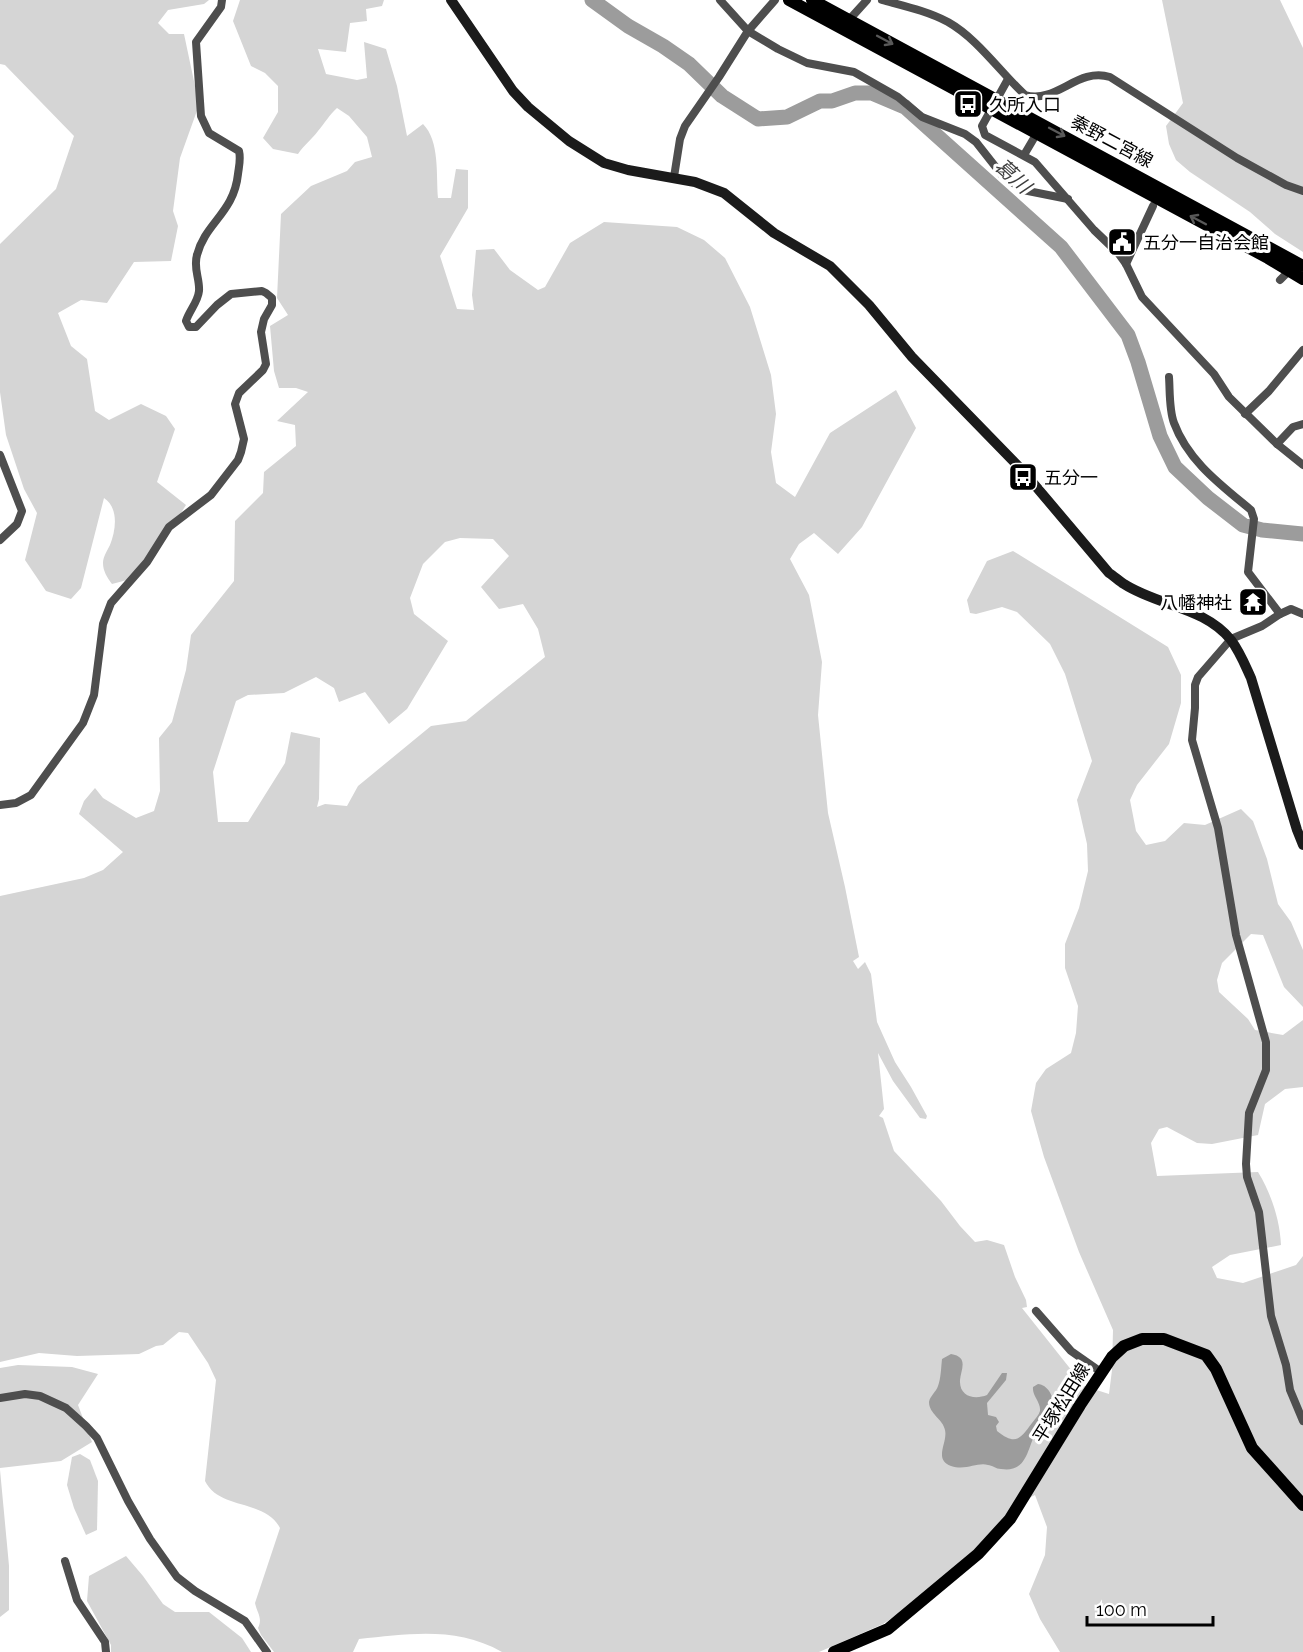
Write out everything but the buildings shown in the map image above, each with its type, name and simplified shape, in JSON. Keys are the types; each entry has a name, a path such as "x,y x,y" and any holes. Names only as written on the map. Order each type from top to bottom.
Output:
{"main road":[{"path":"789,0 830,16"},
{"path":"812,0 830,16"},
{"name":"秦野二宮線","path":"830,16 1273,254"},
{"name":"秦野二宮線","path":"845,24 1037,134 1273,254"},
{"path":"1273,254 1303,266"},
{"path":"1273,254 1303,279"},
{"name":"平塚松田線","path":"834,1652 888,1629 978,1554 1010,1519 1112,1357 1124,1346 1142,1339 1164,1339 1206,1354 1216,1369 1252,1448 1303,1505"}],"street":[{"path":"0,806 16,803 31,795 78,732 94,695 103,624 111,603 147,562 169,527 211,495 238,460 244,445 235,404 239,393 255,379 266,364 261,332 264,319 272,305 272,298 262,291 237,292 217,305 196,327 189,327 186,321 199,292 195,268 197,254 203,240 234,196 240,163 238,151 209,133 201,116 196,42 221,7 222,0"},
{"path":"451,0 513,91 528,107 569,141 604,163 628,170 674,177 724,193 774,233 830,266 869,304 912,357 1022,470 1109,573 1125,585 1206,619 1231,639 1251,678 1303,845"},
{"path":"720,0 748,31 778,49 807,63 855,72 898,97 922,117 964,134 976,142 1002,175 1023,190 1069,200"},
{"path":"674,177 680,139 685,126 748,31 775,0"},
{"path":"845,24 867,0"},
{"path":"882,0 926,12 949,23 972,40 1007,81 1025,95 1035,98 1047,95 1088,75 1100,74 1110,77 1237,158 1286,185 1303,191"},
{"path":"1007,81 982,126 985,135 1035,162 1126,264 1142,297 1214,374 1229,398 1277,444 1303,465"},
{"path":"1024,155 1037,134"},
{"path":"1126,264 1153,206"},
{"path":"1280,280 1294,267 1303,273"},
{"path":"1245,414 1269,391 1303,350"},
{"path":"1169,377 1174,423 1191,454 1202,468 1251,510 1254,522 1248,572 1280,614"},
{"path":"1277,444 1293,428 1303,424"},
{"path":"0,455 22,511 17,524 0,540"},
{"path":"1303,614 1291,609 1262,626 1231,639 1198,677 1195,685 1196,708 1192,740 1218,828 1238,943 1266,1042 1266,1070 1250,1113 1247,1177 1258,1212 1271,1316 1286,1365 1290,1390 1303,1421"},
{"path":"1036,1311 1071,1351 1101,1372"},
{"path":"0,1398 26,1394 40,1396 66,1408 86,1426 97,1438 144,1530 177,1577 195,1591 245,1621 267,1652"},
{"path":"65,1562 77,1600 105,1642 106,1652"}],"shaded area":[{"path":"0,0 209,0 204,4 168,10 158,23 169,34 184,34 199,105 180,158 173,211 178,226 171,261 134,262 107,303 81,300 58,313 71,346 87,359 95,411 109,420 141,404 166,416 175,429 157,482 186,505 144,571 127,580 112,584 103,563 112,539 115,520 112,507 104,498 81,588 71,599 46,591 25,560 37,513 24,489 6,435 0,392 0,244 56,189 74,136 5,65 0,64"},
{"path":"240,0 384,0 382,6 366,9 367,21 350,23 346,52 318,49 326,74 357,80 367,78 364,42 386,49 397,86 407,136 423,124 432,140 435,149 438,198 451,198 456,169 468,170 468,208 440,256 457,309 474,310 472,295 476,250 494,249 510,270 538,290 545,287 570,243 604,222 677,227 704,240 725,258 750,307 771,375 776,414 771,452 776,483 795,497 830,433 896,390 916,428 862,527 838,554 814,533 799,544 790,559 809,595 822,662 818,715 828,813 859,957 853,961 858,969 865,962 871,974 877,1022 895,1062 927,1116 926,1119 920,1118 893,1081 878,1053 884,1109 879,1116 883,1118 894,1151 941,1201 975,1242 987,1240 1004,1245 1026,1300 1027,1307 1022,1308 1084,1386 1109,1394 1113,1330 1079,1252 1044,1157 1031,1111 1036,1083 1046,1069 1071,1053 1076,1033 1078,1006 1065,968 1065,944 1079,908 1088,871 1087,844 1077,800 1092,761 1065,674 1050,644 1017,612 1002,607 976,614 970,613 967,600 987,561 1013,551 1168,647 1181,675 1181,703 1169,744 1137,785 1130,800 1136,831 1146,845 1165,841 1184,823 1205,825 1241,809 1253,821 1267,859 1278,904 1291,922 1303,950 1303,1007 1284,987 1263,935 1251,934 1222,963 1217,980 1219,992 1248,1019 1255,1030 1283,1035 1303,1020 1303,1087 1285,1089 1265,1104 1258,1135 1212,1144 1197,1143 1167,1127 1159,1129 1151,1143 1157,1176 1258,1172 1267,1189 1277,1216 1281,1245 1230,1255 1212,1267 1217,1278 1243,1283 1296,1265 1303,1256 1303,1652 1060,1652 1040,1619 1029,1594 1045,1555 1047,1527 1035,1495 1017,1504 993,1533 919,1600 883,1624 819,1652 502,1652 467,1638 414,1634 359,1639 353,1652 274,1652 258,1628 260,1618 255,1603 280,1528 264,1512 221,1496 205,1481 216,1380 208,1363 188,1333 179,1332 163,1345 139,1354 77,1356 39,1353 0,1362 0,896 84,878 103,870 123,852 79,814 84,801 95,788 103,798 136,818 154,811 160,791 159,738 172,722 186,670 191,635 234,581 235,521 263,493 264,472 296,446 295,425 277,421 308,392 296,388 279,388 274,371 270,326 288,315 277,298 281,214 311,186 347,171 355,162 372,157 367,137 349,116 337,108 298,154 273,149 263,138 278,112 278,86 265,73 251,66 233,21","holes":["460,538 493,539 509,556 481,587 499,609 523,604 538,629 545,657 466,721 431,726 358,786 347,806 325,804 317,807 320,738 291,732 285,763 248,822 218,822 213,772 236,701 248,695 284,693 316,677 334,688 339,702 365,692 389,724 407,709 448,641 414,614 410,598 423,564 445,542"]},
{"path":"1162,0 1280,0 1303,48 1303,252 1275,234 1250,212 1176,160 1169,144 1166,126 1183,103"},
{"path":"951,1354 962,1361 960,1386 969,1396 987,1395 1002,1373 1007,1373 1006,1380 987,1403 988,1415 996,1417 999,1422 996,1426 997,1431 1003,1436 1013,1439 1021,1437 1039,1412 1040,1408 1033,1387 1038,1384 1043,1385 1050,1392 1054,1407 1051,1417 1035,1434 1027,1454 1016,1468 999,1469 984,1464 956,1467 946,1463 943,1459 945,1430 931,1410 929,1402 939,1383 942,1359"},
{"path":"18,1365 72,1367 98,1374 78,1405 92,1442 61,1461 0,1468 0,1368"},
{"path":"80,1454 90,1460 98,1481 97,1530 86,1535 67,1485 72,1457"},
{"path":"0,1470 9,1566 9,1610 0,1617"},
{"path":"126,1556 163,1604 175,1612 209,1612 242,1638 251,1652 111,1652 111,1645 87,1601 89,1576"}],"waterway":[{"name":"葛川","path":"592,0 628,26 689,64 722,96 758,119 787,117 820,101 832,101 855,93 872,93 905,107 1061,247 1128,335 1160,436 1175,467 1208,498 1243,525 1262,530 1303,534"}],"place":[{"name":"久所入口","path":"968,104"},
{"name":"五分一自治会館","path":"1122,242"},
{"name":"五分一","path":"1023,477"},
{"name":"八幡神社","path":"1253,602"}]}
